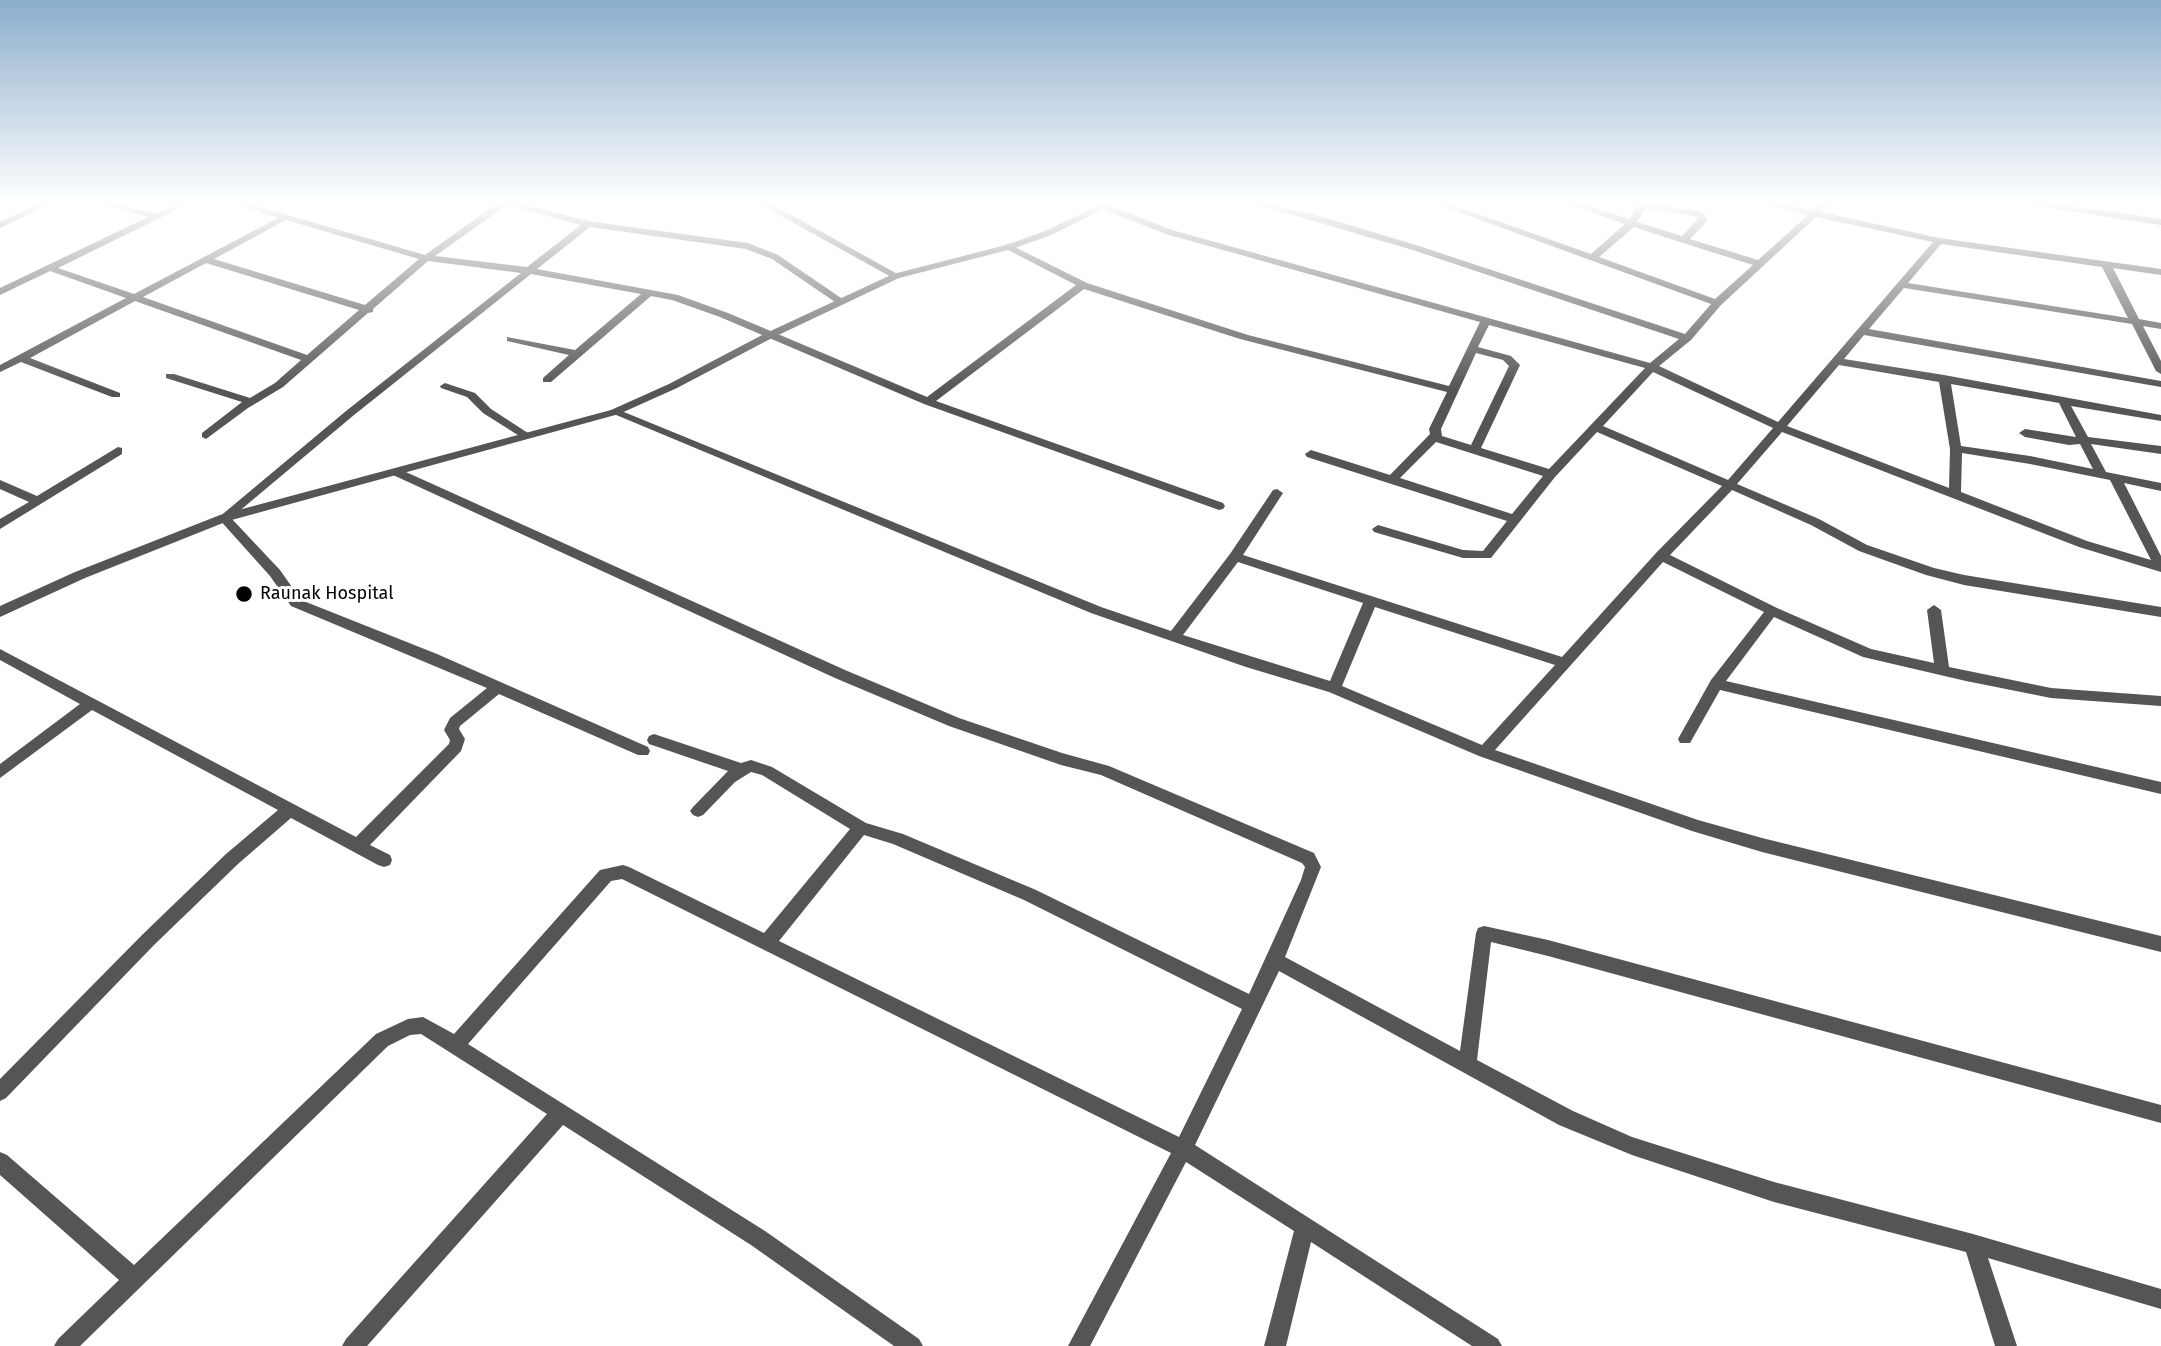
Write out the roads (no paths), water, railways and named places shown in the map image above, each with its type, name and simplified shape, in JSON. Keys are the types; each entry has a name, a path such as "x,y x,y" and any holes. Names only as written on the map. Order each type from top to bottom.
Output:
{"street":[{"path":"0,292 57,265"},
{"path":"0,369 197,265"},
{"path":"222,265 369,310"},
{"path":"206,435 279,385 419,265"},
{"path":"482,265 532,271 674,297 724,315 928,402 1219,506"},
{"path":"224,518 350,413 539,265"},
{"path":"787,265 842,302"},
{"path":"876,265 896,276"},
{"path":"0,612 80,575 224,518 615,412 896,276 940,265"},
{"path":"1044,265 1083,285 1244,337 1453,390"},
{"path":"1287,265 1652,367 1780,427 2082,544 2161,568"},
{"path":"1467,265 1687,338"},
{"path":"1611,265 1717,303"},
{"path":"1378,529 1463,554 1486,555 1551,474 1652,367 1687,338 1717,303 1758,265"},
{"path":"1483,752 1661,556 1729,486 1920,265"},
{"path":"2106,265 2161,371"},
{"path":"2116,265 2161,272"},
{"path":"50,268 309,359"},
{"path":"928,402 1083,285"},
{"path":"1903,285 2161,326"},
{"path":"547,380 648,293"},
{"path":"1392,480 1435,436 1435,429 1486,320"},
{"path":"1862,331 2161,384"},
{"path":"511,339 579,354"},
{"path":"1472,349 1507,358 1515,365 1475,449"},
{"path":"21,358 116,395"},
{"path":"1837,361 2161,418"},
{"path":"170,376 253,401"},
{"path":"1944,378 1956,449 1955,493"},
{"path":"445,386 471,395 487,411 525,435"},
{"path":"2063,400 2102,476"},
{"path":"615,412 1096,610 1334,688 1483,752 1698,826 1762,845 2161,943"},
{"path":"1596,427 1815,522 1863,548 1931,572 1964,580 2161,612"},
{"path":"2025,433 2069,441 2084,440 2161,450"},
{"path":"1435,436 1551,474"},
{"path":"1956,449 2030,460 2116,480 2161,487"},
{"path":"0,525 118,451"},
{"path":"1311,454 1515,519"},
{"path":"397,472 878,690 954,722 1060,759 1104,770 1308,858 1313,867 1309,880 1275,960 1183,1149 1079,1346"},
{"path":"2116,480 2161,568"},
{"path":"0,484 38,501"},
{"path":"1174,637 1235,557 1277,493"},
{"path":"224,518 275,573 296,603 498,687 648,745 741,769"},
{"path":"1661,556 1772,611 1868,653 2051,693 2161,701"},
{"path":"1235,557 1563,662"},
{"path":"1334,688 1371,600"},
{"path":"1934,610 1942,670"},
{"path":"1685,738 1716,684 1772,611"},
{"path":"0,654 384,860"},
{"path":"1716,684 2161,788"},
{"path":"358,846 456,747 458,739 451,730 455,722 498,687"},
{"path":"0,772 90,704"},
{"path":"698,811 741,769 751,766 767,771 861,828 897,839 1030,895 1253,1005"},
{"path":"0,1092 148,940 232,859 289,810"},
{"path":"768,942 861,828"},
{"path":"455,1045 606,876 612,872 624,872 1183,1149 1491,1346"},
{"path":"1466,1065 1484,933 2161,1114"},
{"path":"1275,960 1566,1118 1632,1146 1774,1192 1973,1244 2161,1299"},
{"path":"65,1346 382,1040 408,1027 423,1025 758,1238 912,1346"},
{"path":"353,1346 561,1113"},
{"path":"0,1162 134,1279"},
{"path":"1275,1346 1304,1226"},
{"path":"1973,1244 2006,1346"}],"place":[{"name":"Raunak Hospital","path":"244,594"}]}
